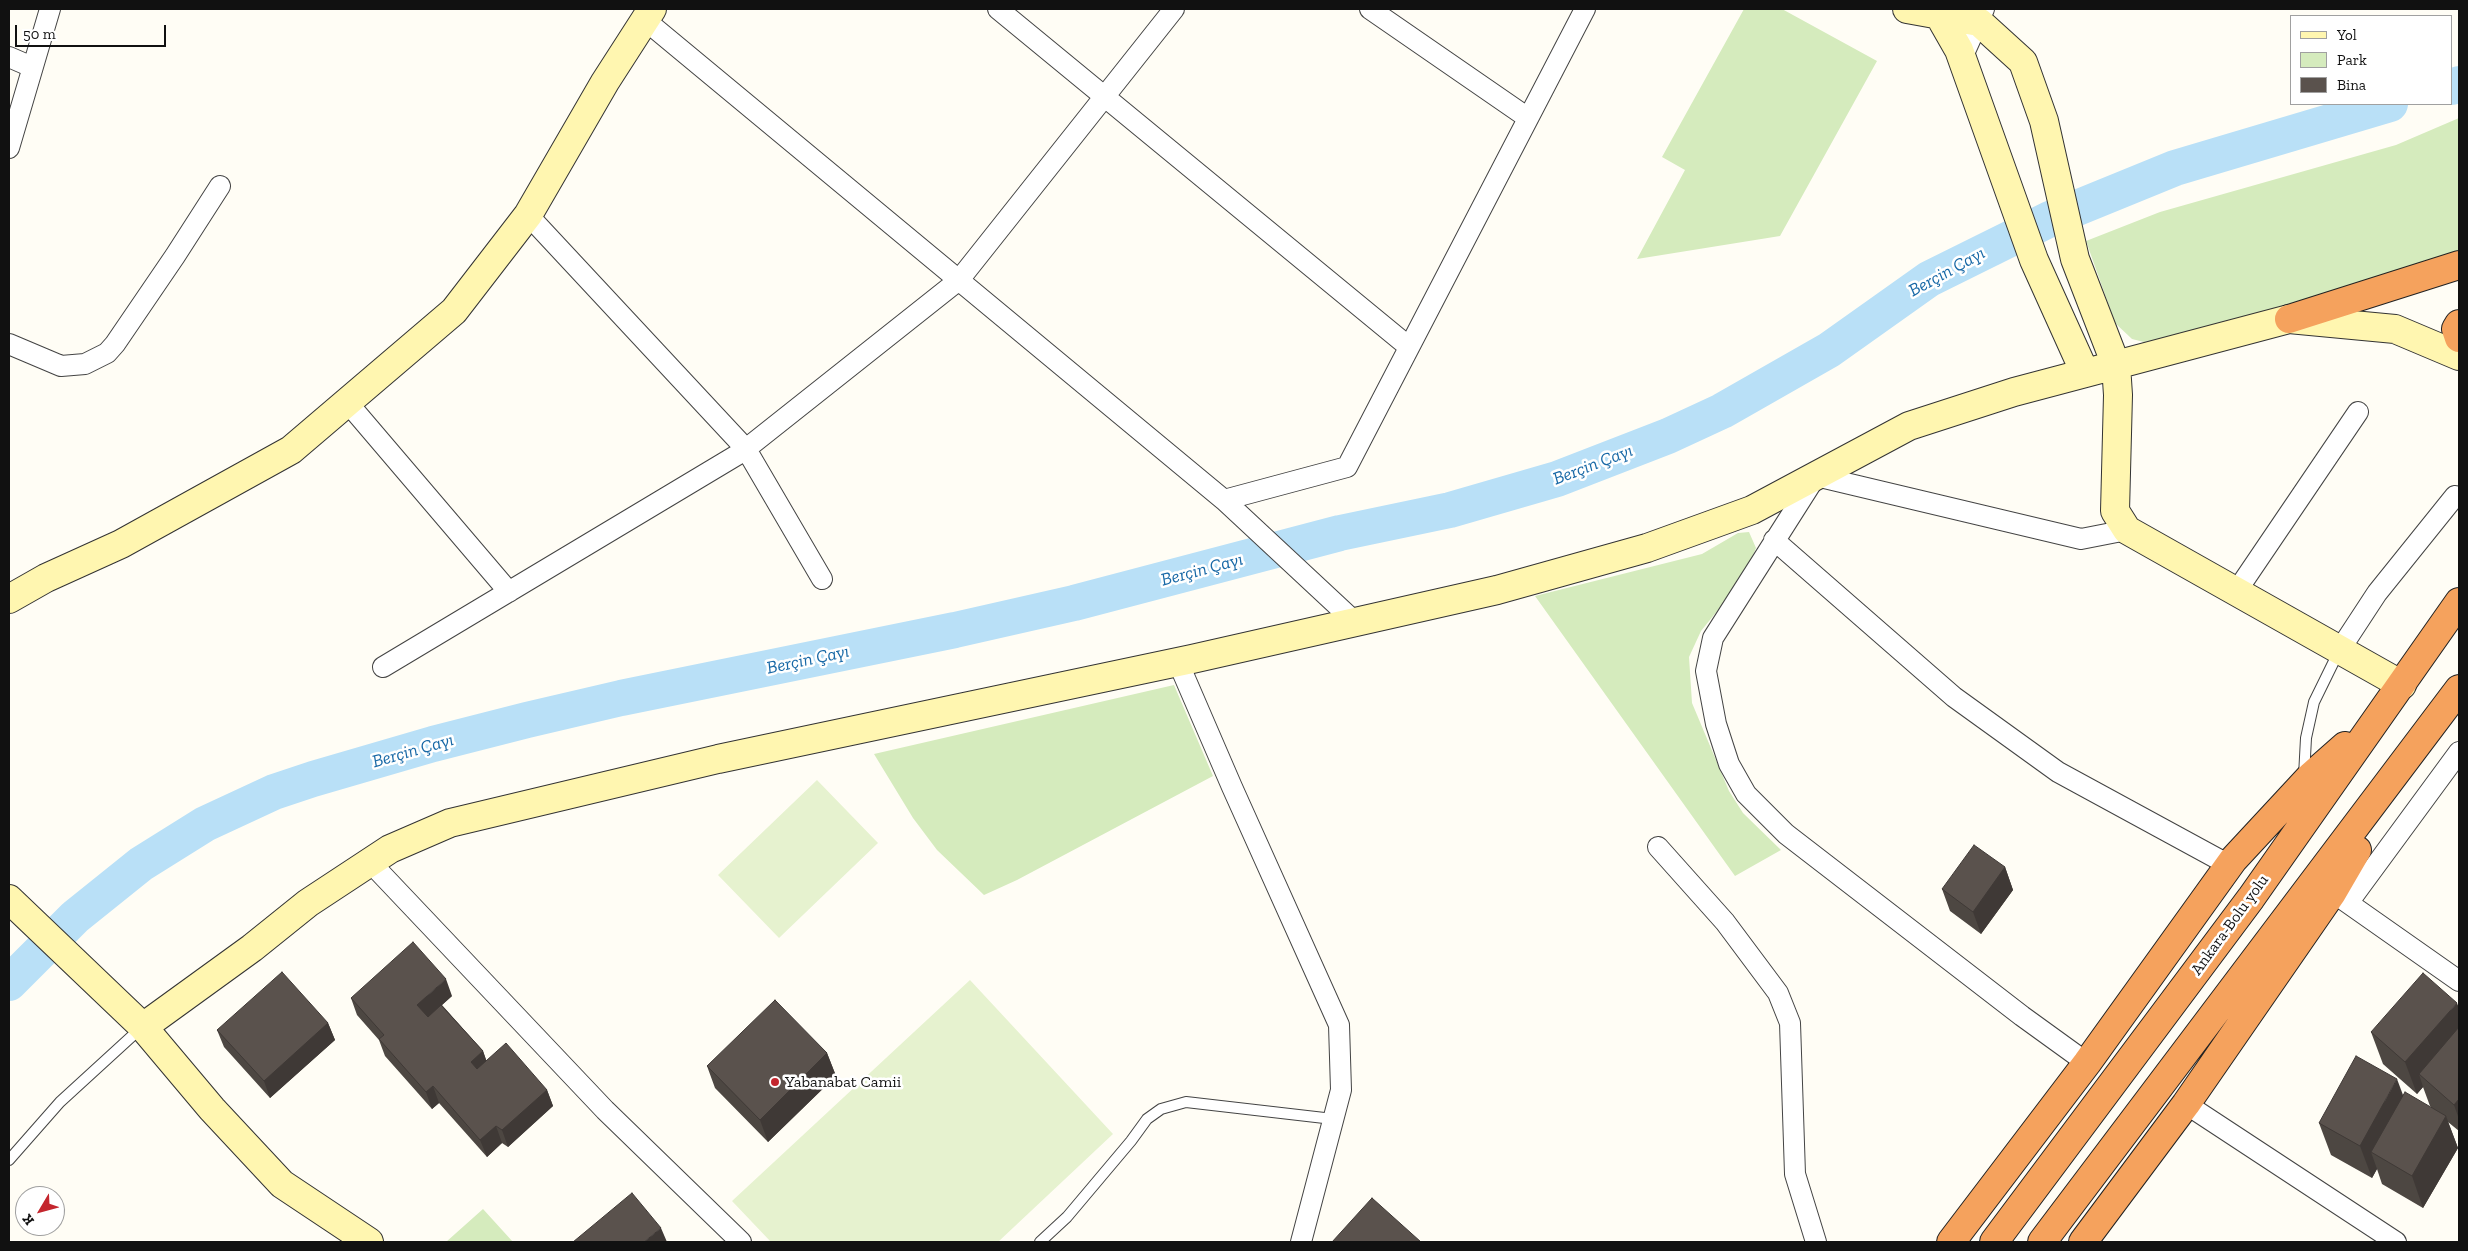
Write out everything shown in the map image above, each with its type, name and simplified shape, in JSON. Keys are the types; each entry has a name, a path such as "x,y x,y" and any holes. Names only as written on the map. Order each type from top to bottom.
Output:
{"highway":[{"path":"2289,319 2459,265"},
{"path":"2459,324 2456,329 2459,338"},
{"name":"Ankara-Bolu yolu","path":"1994,1242 2251,898 2459,602"},
{"path":"2042,1242 2459,689"},
{"path":"1951,1242 2087,1063 2230,865 2304,784 2376,719"},
{"path":"2083,1242 2340,898 2416,747"}],"street":[{"path":"9,148 50,9"},
{"path":"998,9 1410,347"},
{"path":"383,667 746,449 959,280 1174,9"},
{"path":"1370,9 1528,118"},
{"path":"1229,505 1347,467 1584,9"},
{"path":"1907,9 1939,15 1981,15 2023,62 2044,121 2075,259 2116,365 2118,395 2115,511 2127,530 2402,685"},
{"path":"9,599 46,578 122,544 291,450 454,311 528,215 605,82 649,14 959,280 1229,505 1350,617"},
{"path":"1939,15 1962,58 2034,260 2085,373"},
{"path":"1962,58 1981,15"},
{"path":"9,57 32,67"},
{"path":"9,344 62,366 85,364 107,353 176,256 220,186"},
{"path":"528,215 746,449 822,579"},
{"path":"143,1027 252,948 308,903 390,849 450,823 718,759 1178,662 1350,617 1497,590 1647,548 1752,510 1909,426 2014,392 2289,319 2395,329 2459,356"},
{"path":"347,402 509,592"},
{"path":"2236,592 2358,412"},
{"path":"1816,476 2081,539 2127,530"},
{"path":"1816,476 1713,638 1706,671 1718,732 1729,764 1746,794 1794,840 2022,1016 2087,1063"},
{"path":"2339,651 2377,593 2455,496"},
{"path":"1774,540 1954,697 2058,772 2230,865"},
{"path":"1178,662 1339,1025 1341,1090 1301,1242"},
{"path":"2459,752 2340,898 2459,981"},
{"path":"1658,848 1725,922 1778,993 1790,1023 1795,1174 1816,1242"},
{"path":"370,862 605,1110 742,1242"},
{"path":"11,900 82,971 143,1027 212,1109 282,1184 369,1242"},
{"path":"2186,1104 2396,1242"}],"lane":[{"path":"2304,784 2306,738 2314,702 2339,651"},
{"path":"9,1160 60,1102 143,1027"},
{"path":"1040,1242 1067,1217 1131,1141 1147,1119 1161,1108 1186,1102 1333,1120"}],"green space":[{"path":"1744,9 1782,9 1877,61 1780,236 1637,259 1685,170 1662,157"},
{"path":"2459,118 2459,254 2168,339 2144,342 2132,339 2115,323 2086,241 2160,212 2396,145"},
{"path":"1749,532 1756,548 1743,579 1701,631 1689,657 1692,703 1729,791 1743,813 1781,850 1735,876 1535,596 1702,554 1738,533"},
{"path":"1174,685 1213,776 1017,880 984,895 937,850 913,818 874,754"},
{"path":"817,780 878,843 779,938 718,875"},
{"path":"970,980 1113,1134 998,1242 771,1242 732,1201"},
{"path":"483,1209 513,1242 446,1242"}],"building":[{"path":"1974,845 2005,867 1973,912 1942,889"},
{"path":"413,942 446,979 417,1005 428,1017 441,1005 483,1051 471,1062 477,1069 506,1043 547,1090 502,1130 496,1126 480,1140 433,1086 426,1092 379,1039 384,1035 351,998"},
{"path":"282,972 328,1023 264,1081 217,1030"},
{"path":"2423,973 2457,1003 2405,1062 2371,1032"},
{"name":"Yabanabat Camii","path":"775,1000 827,1053 760,1120 707,1066"},
{"path":"2459,1027 2459,1099 2454,1105 2419,1074"},
{"path":"2356,1056 2397,1079 2360,1146 2319,1123"},
{"path":"2405,1092 2446,1116 2412,1176 2371,1152"},
{"path":"632,1193 661,1228 644,1242 573,1242"},
{"path":"1372,1198 1421,1242 1332,1242"}],"waterway":[{"name":"Berçin Çayı","path":"2453,87 2459,84"},
{"name":"Berçin Çayı","path":"9,983 75,917 141,864 205,824 274,792 433,744 527,720 621,698 955,630 1074,603 1340,533 1450,510 1557,479 1668,436 1722,411 1829,350 1929,279 2050,219 2175,168 2387,105"}],"place":[{"name":"Yabanabat Camii","path":"775,1082"}]}
